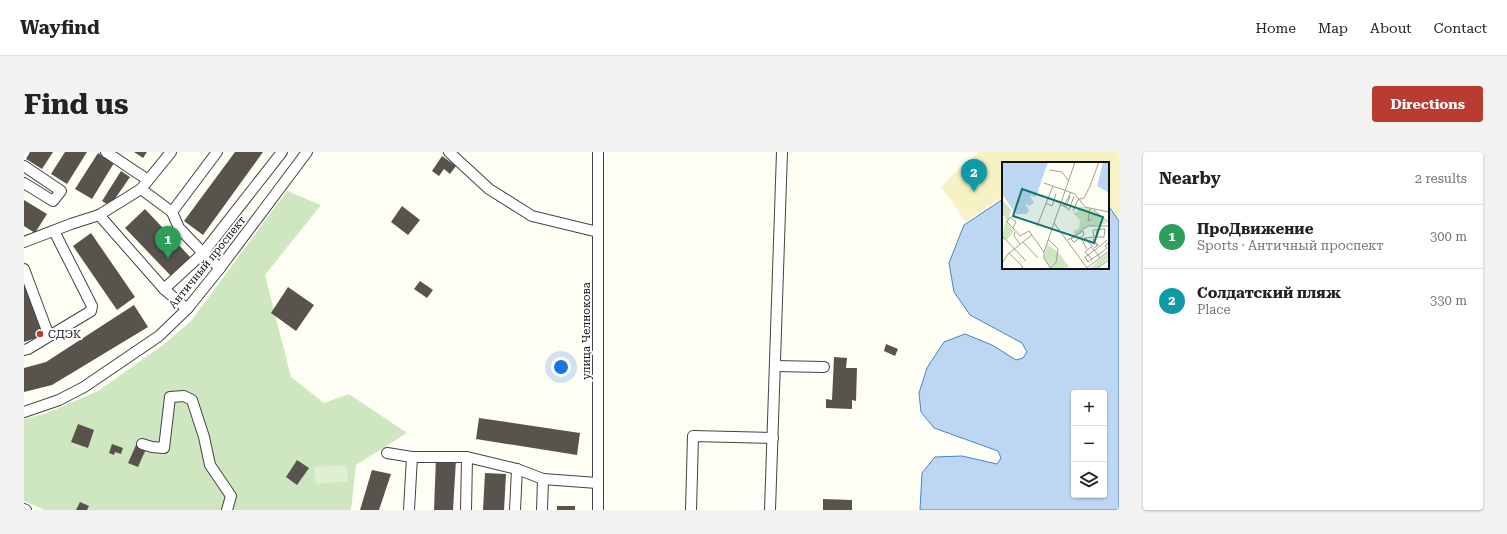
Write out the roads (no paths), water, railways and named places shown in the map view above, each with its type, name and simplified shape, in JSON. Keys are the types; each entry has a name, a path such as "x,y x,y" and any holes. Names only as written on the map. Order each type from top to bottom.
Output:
{"street":[{"path":"106,152 148,180"},
{"path":"24,242 99,216 141,189 170,152"},
{"path":"172,212 217,152"},
{"path":"164,289 203,253 282,152"},
{"name":"Античный проспект","path":"24,412 59,400 101,376 159,336 187,309 220,268 307,152"},
{"path":"449,152 489,189 532,216 598,232"},
{"name":"улица Челнокова","path":"598,152 598,510"},
{"path":"770,510 782,152"},
{"path":"24,166 61,191 53,201 24,183"},
{"path":"141,189 172,212 179,228 220,268"},
{"path":"99,216 164,289 187,309"},
{"path":"24,350 92,311 92,306 54,231"},
{"path":"24,269 49,336"},
{"path":"775,366 824,367"},
{"path":"142,444 164,448 170,397 184,396 192,400 204,437 210,465 231,496 227,510"},
{"path":"691,510 693,436 773,438"},
{"path":"386,453 412,457 467,457 517,469 543,479 597,483"},
{"path":"409,510 412,457"},
{"path":"466,510 467,457"},
{"path":"515,510 517,469"},
{"path":"542,510 543,479"}],"water":[{"path":"1002,200 1002,269 1109,269 1109,206 1119,221 1119,510 920,510 922,473 935,457 962,456 997,464 1001,458 998,451 934,428 921,412 919,393 927,368 944,342 965,334 992,345 1016,360 1023,358 1027,352 1022,343 970,315 954,292 949,263 964,225"}],"place":[{"name":"Солдатский пляж","path":"974,192"},
{"name":"ПроДвижение","path":"168,259"},
{"name":"СДЭК","path":"40,334"}]}
